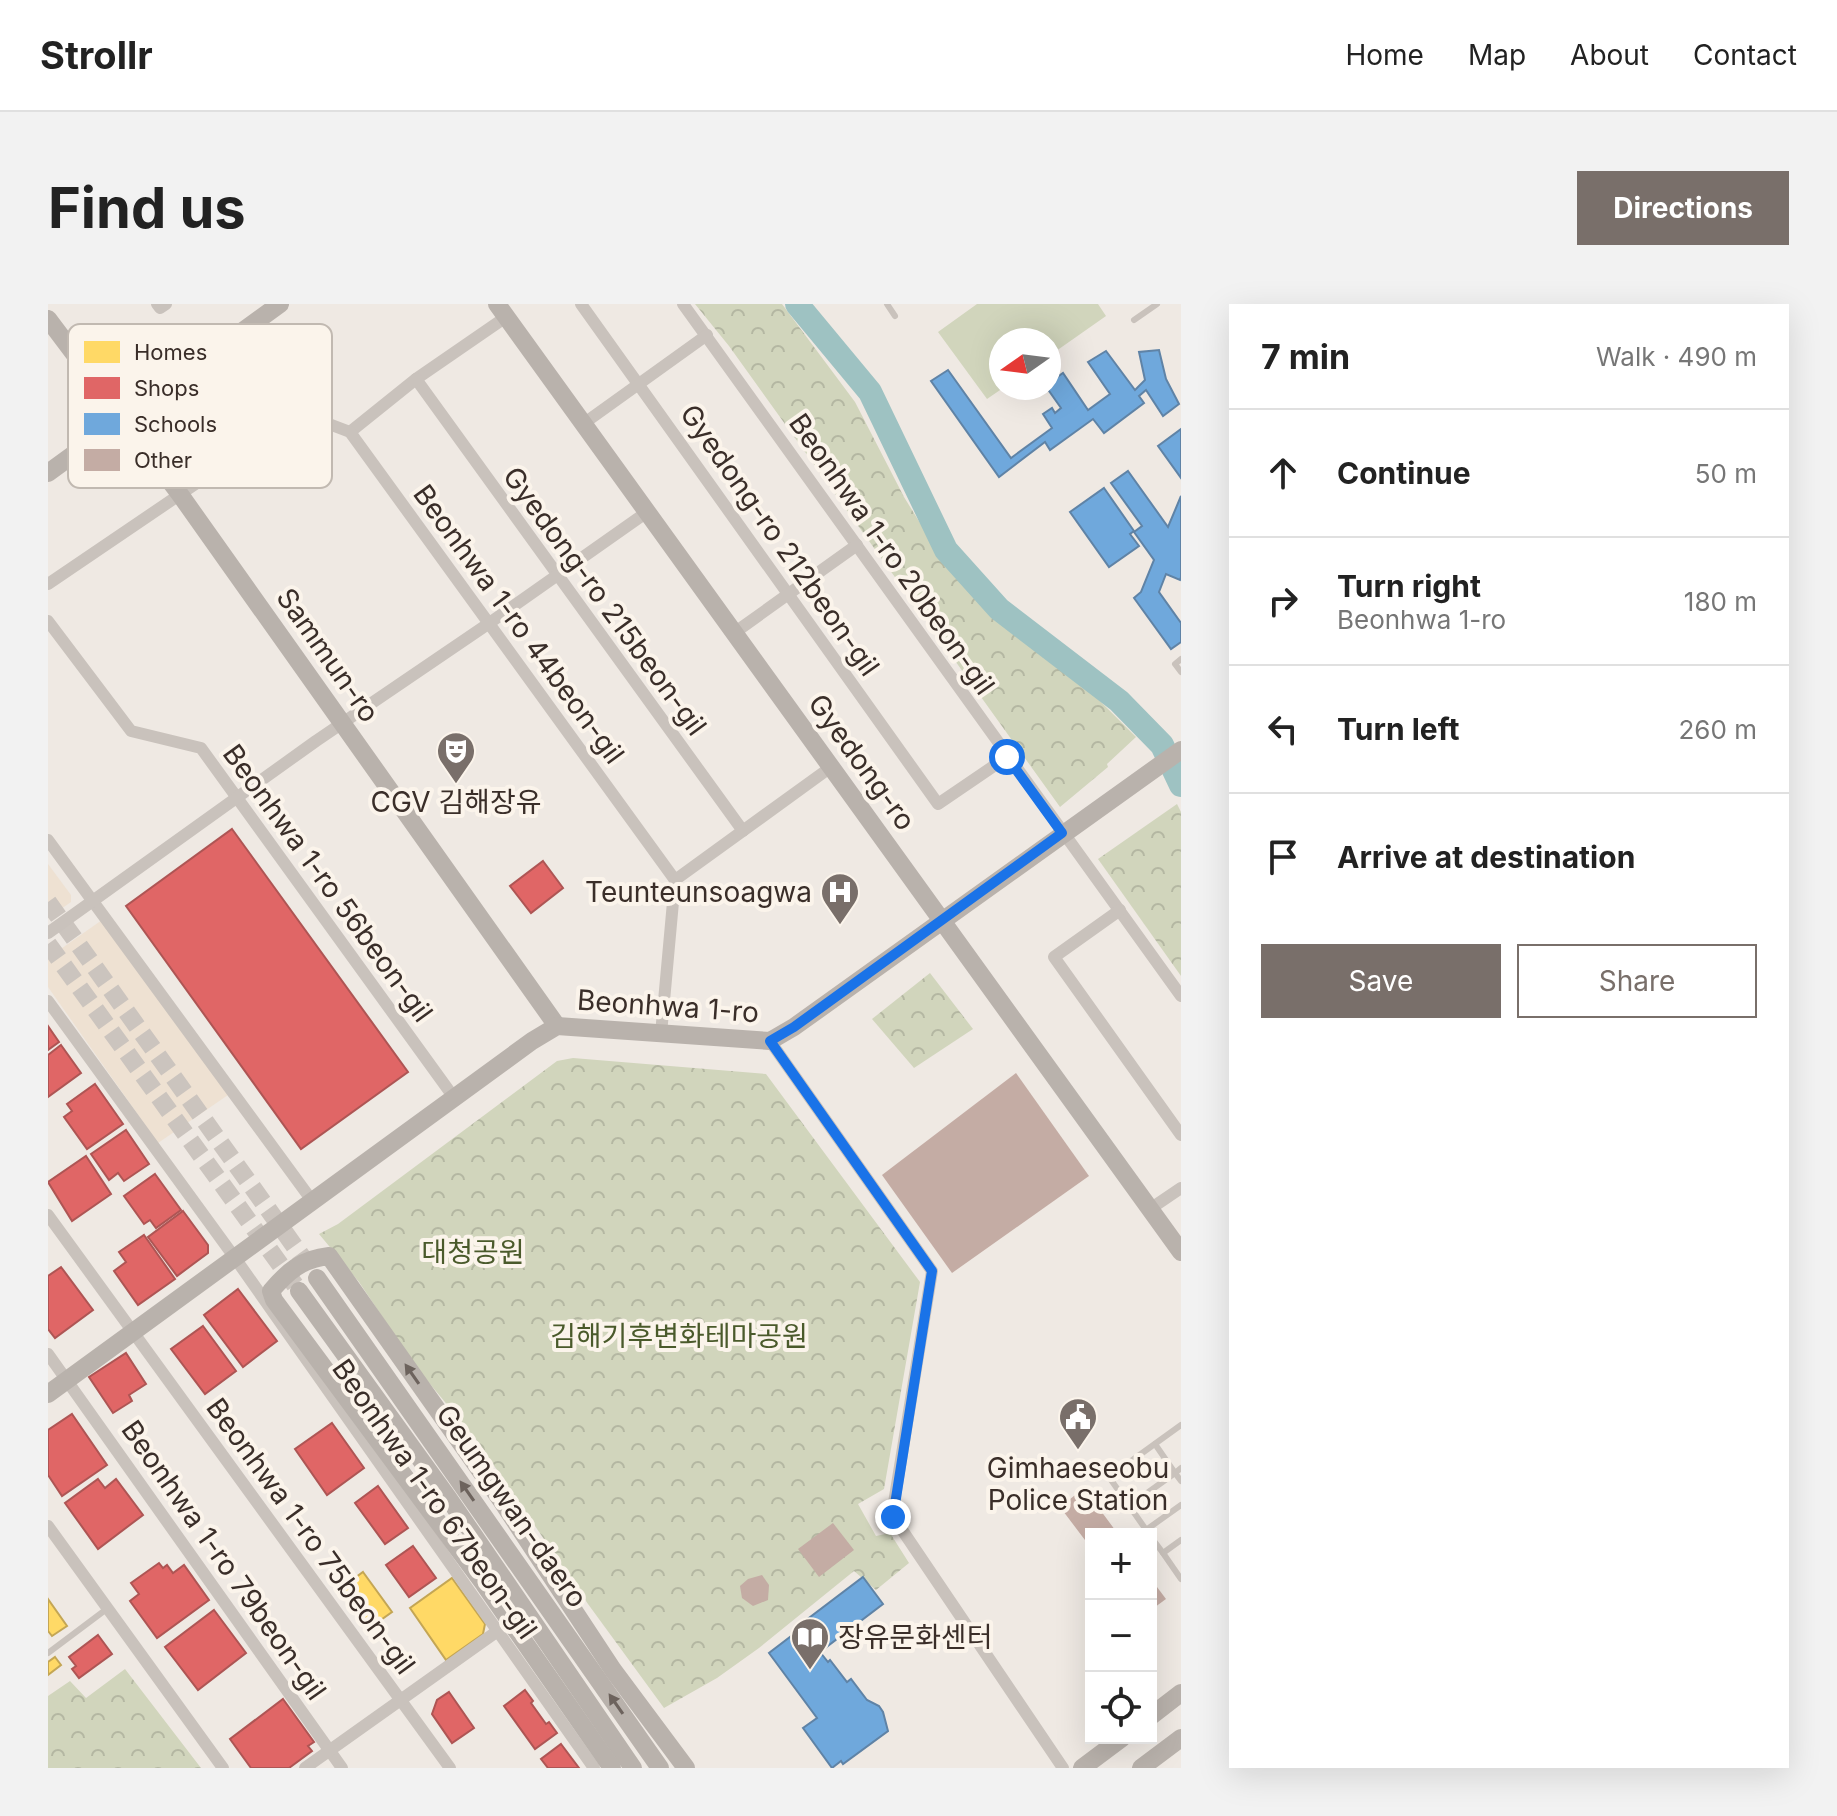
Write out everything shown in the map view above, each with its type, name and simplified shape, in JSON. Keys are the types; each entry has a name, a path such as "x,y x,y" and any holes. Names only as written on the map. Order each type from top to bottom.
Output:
{"street":[{"path":"157,304 160,308 166,304"},
{"path":"253,324 280,304"},
{"name":"Gyedong-ro 212beon-gil","path":"581,304 938,804 1007,757"},
{"name":"Beonhwa 1-ro 20beon-gil","path":"683,304 1181,996"},
{"path":"332,425 350,432 502,310"},
{"name":"Gyedong-ro","path":"502,310 1181,1252"},
{"name":"Sammun-ro","path":"48,319 68,346"},
{"path":"583,424 707,335"},
{"name":"Gyedong-ro 215beon-gil","path":"416,379 743,831"},
{"name":"Beonhwa 1-ro 44beon-gil","path":"350,432 675,880"},
{"path":"48,473 68,458"},
{"name":"Sammun-ro","path":"175,488 557,1026"},
{"path":"48,584 187,488"},
{"path":"48,933 236,797 647,512"},
{"path":"734,633 857,545"},
{"name":"Beonhwa 1-ro 56beon-gil","path":"48,621 131,731 201,748 455,1099"},
{"name":"Beonhwa 1-ro","path":"48,1394 532,1041 557,1026 770,1041 794,1027 1181,750"},
{"path":"661,1034 675,880 831,767"},
{"path":"48,840 313,1202"},
{"path":"1120,910 1054,957 1181,1135"},
{"name":"Beonhwa 1-ro 67beon-gil","path":"48,1001 235,1258 594,1768"},
{"path":"770,1041 932,1271 892,1515 1063,1768"},
{"path":"1150,1209 1181,1188"},
{"name":"Beonhwa 1-ro 75beon-gil","path":"48,1215 450,1768"},
{"path":"612,1768 484,1584 274,1300 271,1291 296,1264 329,1256 501,1500 613,1670 686,1768"},
{"name":"Geumgwan-daero","path":"317,1278 660,1768"},
{"name":"Geumgwan-daero","path":"299,1291 449,1499 633,1768"},
{"name":"Beonhwa 1-ro 79beon-gil","path":"48,1354 342,1768"},
{"path":"48,1526 223,1768"},
{"path":"543,1600 613,1670"},
{"path":"535,1625 612,1768"},
{"path":"305,1768 499,1630"},
{"path":"1157,1711 1181,1693"},
{"path":"1141,1768 1181,1738"},
{"path":"1082,1768 1114,1744"}],"lane":[{"path":"887,304 895,316"},
{"path":"1134,320 1157,304"},
{"path":"1181,659 1175,664 1181,672"},
{"path":"1145,1528 1109,1477 1181,1425"},
{"path":"1155,1444 1178,1471 1181,1481"},
{"path":"1129,1506 1178,1471"},
{"path":"1156,1528 1181,1505"},
{"path":"1163,1553 1181,1540"},
{"path":"1157,1545 1181,1579"},
{"path":"48,1653 108,1608"}],"green space":[{"path":"695,304 782,304 855,402 904,497 946,565 985,602 1081,682 1136,737 1107,764 1108,767 1060,807 729,346"},
{"path":"977,304 1098,304 1106,316 1061,348 1061,328 989,328 987,399 938,332"},
{"path":"1177,804 1181,812 1181,976 1098,859"},
{"path":"930,973 973,1029 914,1068 872,1019"},
{"name":"김해기후변화테마공원","path":"573,1058 766,1074 920,1282 884,1489 858,1504 876,1536 890,1533 909,1563 876,1590 854,1571 759,1648 717,1678 664,1708 588,1604 478,1442 416,1367 359,1282 319,1234 338,1224 557,1061"},
{"path":"125,1669 201,1768 48,1768 48,1696 70,1681 86,1698"}],"shaded area":[{"path":"48,864 71,895 71,902 48,918"},
{"path":"102,920 228,1095 158,1143 48,987 48,958"}],"building: Homes":[{"path":"363,1572 392,1612 368,1629 340,1589"},
{"path":"452,1578 485,1624 483,1634 446,1660 410,1608"},
{"path":"48,1599 67,1626 52,1636 48,1631"},
{"path":"55,1657 61,1665 48,1675 48,1662"}],"building: Shops":[{"path":"232,829 408,1072 301,1149 126,906"},
{"path":"543,861 563,888 531,913 510,886"},
{"path":"48,1026 59,1042 48,1050"},
{"path":"61,1045 81,1073 48,1097 48,1055"},
{"path":"95,1084 123,1124 87,1149 64,1117 72,1111 67,1104"},
{"path":"126,1130 149,1164 124,1181 118,1173 109,1180 91,1154"},
{"path":"86,1156 111,1194 72,1221 48,1182"},
{"path":"155,1174 181,1210 156,1228 150,1220 144,1224 124,1196"},
{"path":"183,1211 208,1245 208,1253 177,1276 148,1237"},
{"path":"144,1235 175,1279 138,1305 114,1271 126,1262 119,1252"},
{"path":"61,1267 93,1310 55,1338 48,1329 48,1276"},
{"path":"238,1289 277,1341 243,1367 204,1315"},
{"path":"203,1326 236,1371 205,1394 171,1349"},
{"path":"126,1353 146,1384 129,1395 132,1401 113,1413 89,1377"},
{"path":"72,1414 107,1465 62,1496 48,1475 48,1430"},
{"path":"332,1423 364,1468 327,1495 295,1449"},
{"path":"98,1479 105,1488 116,1479 143,1515 98,1549 65,1503"},
{"path":"378,1486 408,1528 385,1544 355,1503"},
{"path":"413,1546 436,1578 409,1597 386,1565"},
{"path":"159,1563 163,1568 167,1565 173,1573 184,1565 209,1600 157,1638 130,1601 139,1594 131,1583"},
{"path":"214,1610 246,1653 198,1690 165,1647"},
{"path":"98,1635 112,1654 79,1678 72,1669 76,1666 69,1657"},
{"path":"525,1690 546,1724 549,1722 557,1733 535,1749 504,1706"},
{"path":"449,1692 474,1728 452,1743 432,1714 437,1700"},
{"path":"283,1699 314,1742 308,1746 312,1751 289,1768 251,1768 230,1739"},
{"path":"561,1744 579,1768 548,1768 541,1759"}],"building: Schools":[{"path":"1159,350 1166,379 1179,404 1163,416 1146,390 1139,396 1144,403 1104,433 1093,419 1050,450 1045,442 999,477 931,381 948,370 1011,458 1052,428 1043,414 1052,408 1055,413 1061,408 1055,400 1061,400 1061,374 1063,373 1088,410 1110,394 1088,362 1106,351 1135,390 1145,380 1139,352"},
{"path":"1181,429 1181,478 1158,446"},
{"path":"1128,471 1168,527 1181,496 1181,577 1180,580 1166,574 1159,592 1181,623 1181,642 1171,649 1134,598 1141,592 1154,560 1134,532 1142,526 1111,483"},
{"path":"1104,488 1134,531 1130,534 1139,546 1109,567 1070,512"},
{"name":"장유문화센터","path":"863,1577 883,1604 820,1652 847,1682 851,1679 867,1700 879,1706 888,1731 843,1764 841,1761 832,1768 803,1728 817,1718 769,1653 799,1630 797,1627"}],"building: Other":[{"path":"1016,1073 1089,1176 952,1273 882,1175"},
{"path":"1084,1488 1114,1528 1085,1528 1085,1540 1060,1507"},
{"path":"833,1523 854,1550 819,1577 798,1549"},
{"path":"762,1575 769,1585 768,1600 753,1606 742,1598 740,1586 748,1579"},
{"path":"1157,1587 1166,1599 1157,1606"}],"waterway":[{"path":"797,304 870,392 946,550 999,609 1119,701 1162,745 1181,785"}],"tunnel":[{"path":"48,902 313,1272"},
{"path":"48,944 295,1285"}],"place":[{"name":"CGV 김해장유","path":"456,785"},
{"name":"Teunteunsoagwa","path":"840,926"},
{"name":"Gimhaeseobu Police Station","path":"1078,1451"},
{"name":"장유문화센터","path":"810,1671"}],"route":[{"path":"893,1517 932,1271 770,1041 974,899 1062,833 1007,757"}],"park label":[{"name":"대청공원","path":"473,1252"}]}
